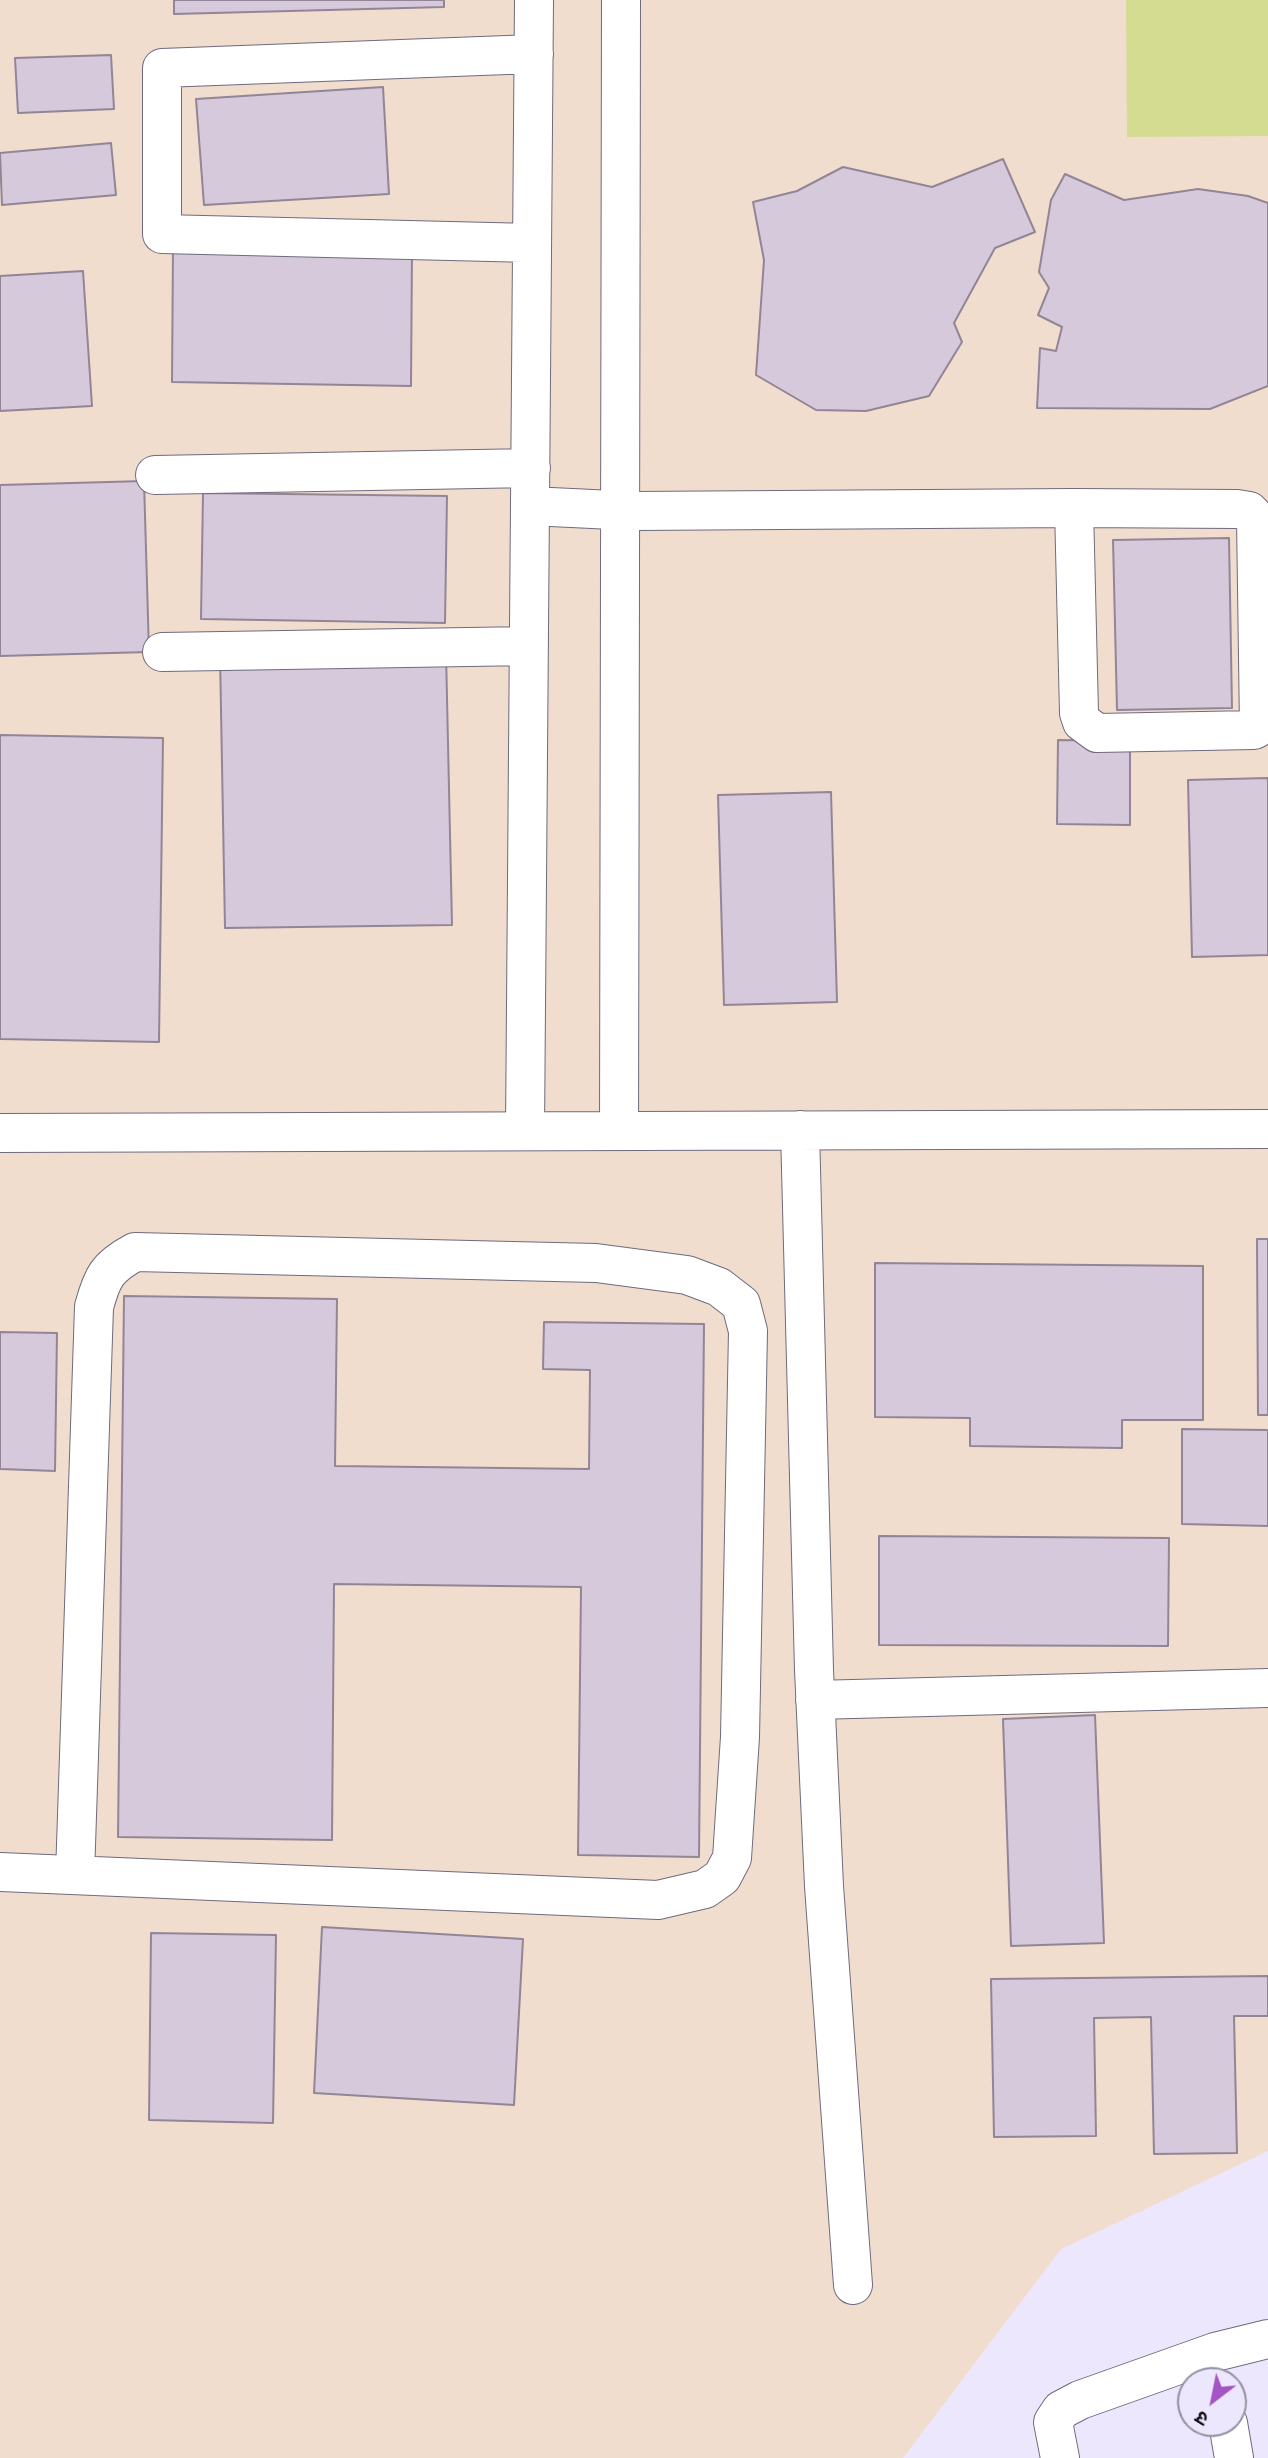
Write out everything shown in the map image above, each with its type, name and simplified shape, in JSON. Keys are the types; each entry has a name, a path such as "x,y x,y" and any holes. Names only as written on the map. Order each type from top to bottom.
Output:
{"street":[{"path":"525,1131 534,0"},
{"path":"619,1130 621,0"},
{"path":"532,243 162,233 161,94 162,68 534,54"},
{"path":"155,475 531,468"},
{"path":"530,506 618,511 1074,508 1248,511 1256,518 1259,727 1254,730 1097,733 1082,722 1079,713 1074,508"},
{"path":"162,652 529,646"},
{"path":"0,1133 1268,1129"},
{"path":"800,1130 824,1886 853,2285"},
{"path":"0,1872 659,1900 705,1889 722,1877 733,1858 740,1737 748,1331 741,1304 719,1287 687,1275 596,1263 135,1252 113,1264 100,1285 94,1307 75,1875"},
{"path":"816,1700 1268,1688"},
{"path":"1060,2458 1053,2422 1061,2410 1080,2400 1217,2366 1268,2339"},
{"path":"1230,2437 1234,2458"}],"shaded area":[{"path":"0,0 1268,0 1268,2151 1061,2249 903,2458 0,2458"}],"green space":[{"path":"1126,0 1268,0 1268,136 1127,137"}],"building":[{"path":"174,0 444,0 444,7 174,14"},
{"path":"111,55 114,109 18,113 15,58"},
{"path":"383,87 389,194 204,205 196,99"},
{"path":"111,143 116,195 2,205 0,153"},
{"path":"1003,159 1035,232 995,248 954,323 962,342 929,396 866,411 816,410 756,375 764,260 753,202 797,191 843,167 932,187"},
{"path":"1065,174 1124,200 1198,189 1248,196 1268,203 1268,386 1210,409 1037,408 1040,348 1056,351 1062,327 1038,315 1049,288 1039,272 1051,200"},
{"path":"173,248 412,251 411,386 172,382"},
{"path":"83,271 92,406 0,411 0,276"},
{"path":"144,481 149,652 0,656 0,485"},
{"path":"203,493 447,496 445,623 201,619"},
{"path":"1229,538 1232,708 1117,710 1113,540"},
{"path":"446,652 452,925 225,928 220,655"},
{"path":"0,735 163,738 159,1042 0,1039"},
{"path":"1058,740 1130,741 1130,825 1057,824"},
{"path":"1268,778 1268,955 1192,957 1188,780"},
{"path":"831,792 837,1002 724,1005 718,795"},
{"path":"1257,1239 1268,1239 1268,1415 1258,1415"},
{"path":"875,1263 1203,1266 1203,1420 1122,1420 1122,1448 970,1446 970,1418 875,1417"},
{"path":"124,1296 337,1299 335,1466 589,1469 590,1370 543,1369 544,1322 704,1324 699,1857 578,1855 581,1587 334,1584 332,1840 118,1837"},
{"path":"0,1332 57,1333 55,1471 0,1469"},
{"path":"1182,1429 1268,1430 1268,1526 1182,1524"},
{"path":"879,1536 1169,1538 1168,1646 879,1645"},
{"path":"1095,1715 1104,1943 1011,1946 1003,1719"},
{"path":"322,1927 523,1939 514,2105 314,2093"},
{"path":"151,1933 276,1935 273,2123 149,2120"},
{"path":"1268,1976 1268,2016 1234,2016 1237,2153 1154,2154 1151,2017 1094,2018 1096,2136 994,2137 991,1979"}]}
